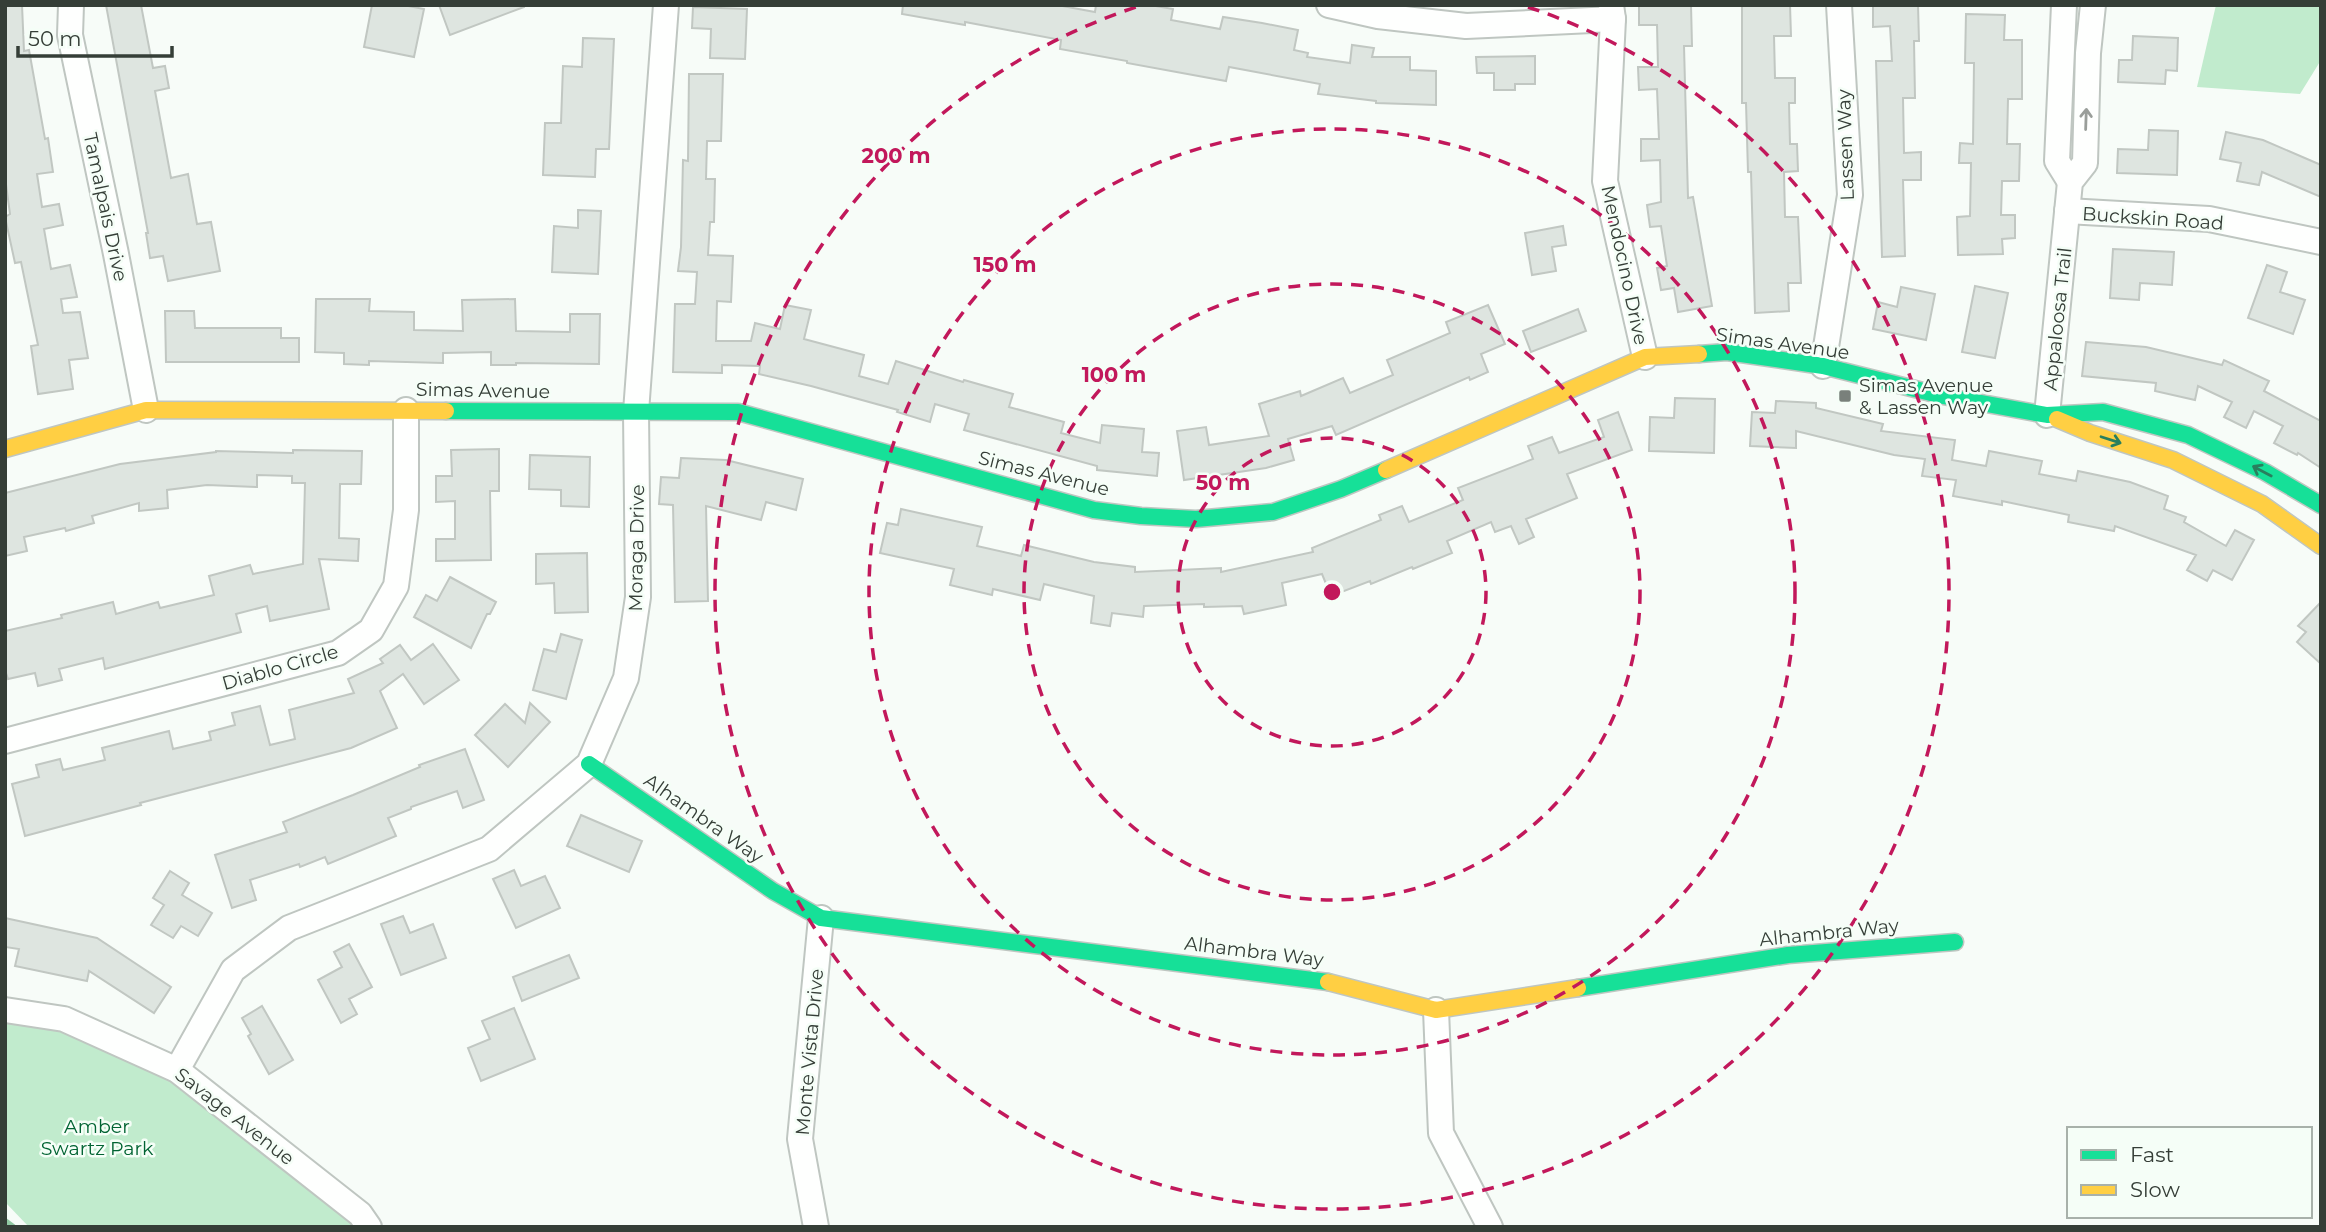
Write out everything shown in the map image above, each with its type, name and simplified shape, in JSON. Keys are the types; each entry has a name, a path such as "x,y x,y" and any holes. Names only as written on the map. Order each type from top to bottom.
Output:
{"street":[{"name":"Tamalpais Drive","path":"71,5 70,36 146,410"},
{"name":"Moraga Drive","path":"177,1070 233,970 289,928 489,849 589,764 626,678 638,597 636,412 666,5"},
{"path":"1329,5 1378,16 1466,26 1612,12"},
{"name":"Lassen Way","path":"1823,366 1850,195 1839,5"},
{"name":"Appaloosa Trail","path":"2064,5 2057,161 2070,182"},
{"name":"Appaloosa Trail","path":"2047,415 2070,182 2085,163 2088,53 2094,5"},
{"name":"Mendocino Drive","path":"1612,12 1605,181 1645,356"},
{"name":"Buckskin Road","path":"2067,211 2209,219 2321,242"},
{"name":"Simas Avenue","path":"5,449 146,410 738,412 1094,510 1196,519 1273,512 1340,489 1645,356 1727,352 1823,366 1943,396 2047,415 2090,433 2172,460 2262,504 2321,546"},
{"name":"Diablo Circle","path":"5,741 338,653 371,630 396,586 405,510 405,410"},
{"name":"Simas Avenue","path":"2047,415 2103,412 2188,435 2265,472 2321,505"},
{"name":"Alhambra Way","path":"589,764 773,891 821,918 1322,979 1436,1010 1787,955 1955,942"},
{"name":"Monte Vista Drive","path":"816,1227 800,1139 821,918"},
{"name":"Savage Avenue","path":"5,1010 64,1018 177,1070 360,1214 369,1227"},
{"path":"1436,1010 1441,1133 1490,1227"}],"green space":[{"path":"2216,5 2321,5 2321,60 2300,94 2197,87"},
{"name":"Amber Swartz Park","path":"5,1011 56,1024 170,1071 363,1227 29,1227 5,1202"}],"building":[{"path":"5,5 22,5 24,51 29,50 53,172 37,174 42,207 59,204 63,225 44,229 51,269 70,265 77,297 61,299 63,313 80,312 88,358 69,360 73,389 38,394 31,346 38,345 21,262 15,263 5,217 10,214 5,177"},
{"path":"106,5 141,5 153,68 165,66 169,88 155,91 171,178 188,174 197,224 211,222 220,271 168,281 163,256 150,258 148,233"},
{"path":"372,5 403,5 424,9 414,57 364,47"},
{"path":"439,5 524,5 524,7 450,35"},
{"path":"903,5 1057,5 1095,12 1096,5 1150,5 1173,9 1171,20 1220,29 1223,17 1262,23 1298,30 1294,50 1308,53 1307,57 1350,63 1352,45 1374,48 1372,57 1410,57 1410,70 1436,71 1436,105 1376,103 1318,94 1320,84 1229,67 1226,81 1127,63 1060,49 1061,40 965,22 965,25 902,14"},
{"path":"1639,5 1691,5 1692,46 1684,46 1688,198 1693,197 1712,306 1678,312 1674,288 1661,290 1657,268 1667,266 1661,226 1650,227 1647,205 1661,202 1660,160 1641,161 1641,139 1659,139 1657,89 1639,90 1638,67 1658,67 1657,25 1639,25"},
{"path":"1742,5 1790,5 1791,36 1774,36 1775,78 1795,78 1795,103 1789,103 1790,144 1797,144 1798,171 1784,172 1785,217 1798,217 1801,283 1788,283 1789,311 1755,313 1751,172 1748,172 1746,103 1742,103"},
{"path":"1873,5 1918,5 1919,41 1914,41 1915,98 1903,98 1904,153 1921,152 1921,180 1903,180 1905,256 1882,257 1876,61 1892,61 1890,26 1873,27"},
{"path":"693,7 747,9 745,59 710,58 711,29 692,28"},
{"path":"1966,14 2005,15 2004,40 2022,40 2022,99 2008,99 2007,144 2020,144 2019,181 2002,181 2001,215 2015,215 2015,238 2002,239 2003,254 1958,255 1957,217 1970,216 1971,163 1959,163 1960,143 1973,144 1974,63 1965,63"},
{"path":"2133,36 2178,38 2177,71 2166,70 2165,84 2118,82 2119,60 2132,60"},
{"path":"583,38 614,39 609,149 596,149 595,177 543,175 545,123 561,123 563,66 582,67"},
{"path":"1535,56 1535,84 1515,84 1515,90 1494,90 1494,73 1477,73 1476,57"},
{"path":"689,74 723,74 721,141 707,141 706,179 715,179 714,222 710,222 708,255 733,256 731,302 717,301 716,341 751,341 755,323 780,329 785,305 811,310 804,339 864,355 859,376 888,384 896,361 1013,394 1009,407 1064,422 1061,433 1100,443 1102,425 1144,429 1142,452 1159,453 1157,476 1097,470 1097,466 964,430 969,414 935,404 930,422 897,412 898,410 759,374 760,366 722,365 722,373 673,372 675,304 695,304 697,272 678,271 683,160 688,161"},
{"path":"2149,130 2178,131 2177,175 2117,173 2118,149 2148,150"},
{"path":"2226,132 2263,140 2321,165 2321,197 2262,172 2259,185 2237,181 2241,163 2220,159"},
{"path":"578,210 601,211 598,274 552,272 554,226 578,228"},
{"path":"1563,226 1566,245 1552,247 1556,271 1532,275 1525,233"},
{"path":"2113,249 2174,252 2172,285 2140,283 2139,300 2110,298"},
{"path":"2267,265 2287,272 2280,292 2305,300 2293,334 2248,318"},
{"path":"1975,286 2008,293 1995,358 1962,352"},
{"path":"1901,287 1935,294 1926,340 1873,329 1878,302 1897,307"},
{"path":"316,299 370,299 369,311 414,312 414,330 463,331 462,300 515,299 516,331 570,332 570,314 600,314 599,364 491,365 491,352 443,353 443,363 369,361 369,365 344,364 344,353 315,352"},
{"path":"1488,305 1505,344 1481,354 1488,372 1470,380 1469,377 1336,435 1332,426 1288,439 1294,460 1266,468 1184,480 1177,431 1206,427 1209,445 1269,436 1259,404 1300,391 1301,396 1343,378 1350,393 1393,375 1387,360 1450,333 1446,322"},
{"path":"1578,309 1586,331 1531,352 1523,331"},
{"path":"165,311 194,311 195,328 281,328 281,338 299,338 299,362 166,362"},
{"path":"2086,342 2146,347 2222,365 2224,360 2269,381 2264,391 2321,421 2321,468 2298,453 2297,455 2274,443 2283,426 2254,411 2246,428 2224,417 2232,402 2198,386 2195,400 2155,391 2156,383 2082,376"},
{"path":"1675,398 1715,399 1714,453 1649,451 1650,417 1674,418"},
{"path":"1776,401 1816,403 1816,408 1883,424 1881,431 1955,440 1952,460 1986,466 1989,451 2042,461 2039,474 2076,481 2078,471 2130,482 2168,496 2164,509 2186,517 2184,522 2226,546 2235,530 2254,540 2232,580 2213,570 2207,581 2187,570 2196,555 2115,526 2114,531 2068,522 2069,515 2002,501 2002,505 1953,496 1956,480 1922,476 1925,459 1894,455 1796,431 1796,448 1750,446 1752,412 1775,413"},
{"path":"1618,412 1632,450 1567,474 1577,498 1526,519 1534,537 1519,544 1511,526 1495,532 1491,522 1447,541 1452,553 1413,569 1412,567 1371,584 1370,581 1331,596 1322,574 1282,583 1286,605 1244,614 1242,606 1144,606 1143,617 1112,613 1110,626 1091,623 1094,596 1044,584 1040,600 993,589 992,595 950,585 954,569 880,553 887,523 898,525 901,509 982,527 977,546 1021,556 1024,545 1094,562 1135,567 1135,572 1221,568 1221,572 1313,552 1312,548 1381,520 1379,515 1402,506 1409,522 1463,500 1458,488 1533,459 1528,446 1552,437 1559,453 1604,437 1598,420"},
{"path":"499,449 499,491 490,491 491,560 436,561 436,539 455,539 455,501 436,502 436,476 452,476 451,450"},
{"path":"293,450 362,451 361,484 340,484 339,538 359,539 358,561 319,559 329,609 270,621 267,606 236,614 241,632 105,669 103,658 59,669 62,680 38,686 35,673 8,679 5,670 5,631 62,618 61,615 113,602 116,614 158,602 160,608 214,595 209,576 250,565 253,574 303,564 305,483 292,483 292,476 257,475 257,487 207,485 167,490 168,508 139,511 139,503 92,516 94,523 66,531 65,528 24,537 27,551 5,556 5,493 120,464 216,451 293,453"},
{"path":"530,455 590,457 589,507 561,506 561,490 529,489"},
{"path":"681,458 726,460 803,479 796,510 766,502 761,520 706,506 708,601 675,602 673,505 659,504 661,477 679,478"},
{"path":"587,553 588,612 555,613 554,583 536,584 536,554"},
{"path":"450,577 496,602 490,614 487,614 471,648 414,617 426,595 437,601"},
{"path":"2321,602 2321,664 2297,642 2306,632 2298,626"},
{"path":"561,634 582,640 566,699 533,690 544,649 556,652"},
{"path":"433,644 459,680 424,704 403,674 380,691 397,728 351,748 25,836 12,784 39,777 36,765 60,759 63,770 105,760 102,748 169,731 173,749 211,740 209,732 235,725 232,713 260,706 270,745 295,739 289,710 354,693 348,679 383,663 380,659 400,645 411,660"},
{"path":"530,703 550,722 508,767 475,735 505,704 525,723"},
{"path":"465,749 484,800 463,808 457,791 411,807 388,818 396,836 328,864 325,857 300,867 299,864 250,880 256,900 232,908 215,855 287,832 283,822 420,767 419,765"},
{"path":"581,815 642,841 629,872 567,846"},
{"path":"514,870 521,886 545,876 560,908 516,928 493,879"},
{"path":"170,871 189,883 182,895 212,913 198,936 181,926 173,938 151,925 164,905 153,898"},
{"path":"403,916 410,933 433,924 446,958 401,975 381,924"},
{"path":"5,918 97,938 171,987 154,1013 89,971 87,981 15,966 19,949 5,947"},
{"path":"349,944 372,987 349,999 357,1014 341,1023 318,980 342,967 334,952"},
{"path":"569,955 579,978 522,1001 513,977"},
{"path":"262,1006 293,1060 269,1074 248,1036 251,1034 242,1018"},
{"path":"514,1008 535,1059 481,1081 468,1048 490,1039 482,1021"}],"waterway":[{"path":"5,1221 13,1227"}],"traffic: fast":[{"path":"1699,354 1727,352 1823,366 1943,396 2047,415 2103,412 2188,435 2265,472 2321,505"},
{"path":"446,411 738,412 1094,510 1141,516 1196,519 1273,512 1341,489 1386,470"},
{"path":"589,764 773,891 821,918 1328,982"},
{"path":"1578,988 1788,955 1955,942"}],"traffic: slow":[{"path":"1386,470 1645,357 1699,354"},
{"path":"5,449 146,410 446,411"},
{"path":"2057,419 2090,433 2173,460 2262,504 2321,546"},
{"path":"1328,982 1436,1010 1578,988"}],"place":[{"name":"Simas Avenue & Lassen Way","path":"1845,396"}]}
